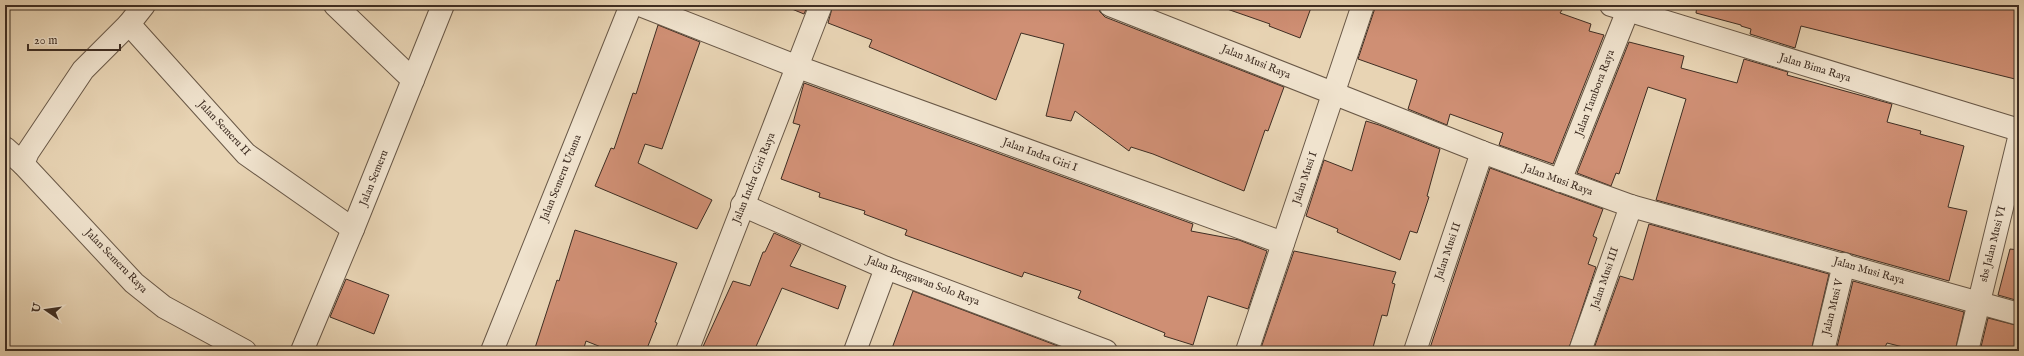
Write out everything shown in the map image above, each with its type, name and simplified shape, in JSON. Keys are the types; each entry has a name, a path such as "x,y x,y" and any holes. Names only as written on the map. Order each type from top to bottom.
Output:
{"street":[{"path":"23,164 28,152 78,78 129,24 144,5"},
{"path":"335,5 413,80"},
{"name":"Jalan Semeru","path":"302,351 354,229 443,5"},
{"name":"Jalan Semeru Utama","path":"492,351 631,5"},
{"name":"Jalan Indra Giri I","path":"640,5 798,67 1283,243"},
{"name":"Jalan Indra Giri Raya","path":"687,351 742,205 798,67 821,5"},
{"name":"Jalan Musi Raya","path":"1110,5 1482,152 1631,206 1844,264 2019,314"},
{"name":"Jalan Musi I","path":"1246,351 1363,5"},
{"name":"Jalan Bima Raya","path":"1623,7 2019,130"},
{"name":"Jalan Tambora Raya","path":"1560,180 1623,7"},
{"name":"Jalan Semeru II","path":"129,24 246,154 354,229"},
{"name":"sbs Jalan Musi VI","path":"1966,351 2019,138"},
{"name":"Jalan Semeru Raya","path":"5,148 23,164 134,283 164,307 245,351"},
{"name":"Jalan Musi II","path":"1415,351 1482,152"},
{"name":"Jalan Bengawan Solo Raya","path":"742,205 886,268 1106,351"},
{"name":"Jalan Musi III","path":"1580,351 1631,206"},
{"name":"Jalan Musi V","path":"1823,351 1844,264"},
{"path":"855,351 886,268"}],"building":[{"path":"787,5 808,5 804,14 787,7"},
{"path":"833,5 1098,5 1100,12 1105,17 1284,87 1268,131 1265,130 1244,191 1153,154 1131,147 1129,151 1075,111 1071,121 1046,116 1064,44 1021,33 996,100 869,47 872,40 828,23"},
{"path":"1228,5 1312,5 1300,38 1269,26 1270,24 1227,9"},
{"path":"1376,5 1548,5 1562,10 1560,13 1591,24 1589,31 1604,35 1553,164 1499,145 1503,133 1450,114 1447,125 1408,109 1417,80 1358,59"},
{"path":"1697,5 2019,5 2019,80 1801,26 1795,48 1750,34 1751,29 1741,25 1696,13"},
{"path":"658,25 700,42 662,149 645,144 638,163 712,200 697,229 595,186 611,148 614,149 633,93 636,94"},
{"path":"1629,42 1684,56 1681,68 1737,83 1744,59 1788,72 1787,75 1892,104 1887,122 1921,131 1920,134 1964,146 1948,207 1967,211 1949,281 1656,200 1686,99 1648,87 1619,174 1616,173 1611,186 1577,173"},
{"path":"804,83 1193,224 1191,231 1239,240 1267,251 1248,309 1208,296 1193,345 1164,336 1165,333 1078,298 1081,291 1024,272 1022,277 905,235 907,230 864,214 865,211 819,197 820,193 781,179 800,125 793,123"},
{"path":"1366,121 1440,149 1427,196 1429,197 1417,233 1410,231 1400,260 1337,232 1338,229 1306,216 1324,160 1352,171"},
{"path":"1490,168 1603,209 1593,236 1597,238 1588,264 1596,267 1568,351 1429,351"},
{"path":"1649,224 1829,274 1811,351 1593,351 1620,276 1633,280"},
{"path":"575,230 677,263 646,351 611,351 586,341 583,351 534,351 557,280 559,281"},
{"path":"774,233 801,245 790,266 846,286 838,309 782,288 754,351 701,351 733,281 750,286 763,252 765,252"},
{"path":"2010,249 2019,250 2019,301 1998,295"},
{"path":"1294,251 1396,272 1392,283 1395,284 1387,316 1382,315 1372,351 1260,351"},
{"path":"346,279 389,295 374,334 330,317"},
{"path":"1853,281 1964,312 1955,351 1919,351 1887,343 1883,351 1836,351"},
{"path":"913,291 1071,351 891,351"},
{"path":"1988,318 2019,326 2019,351 1980,351"}]}
